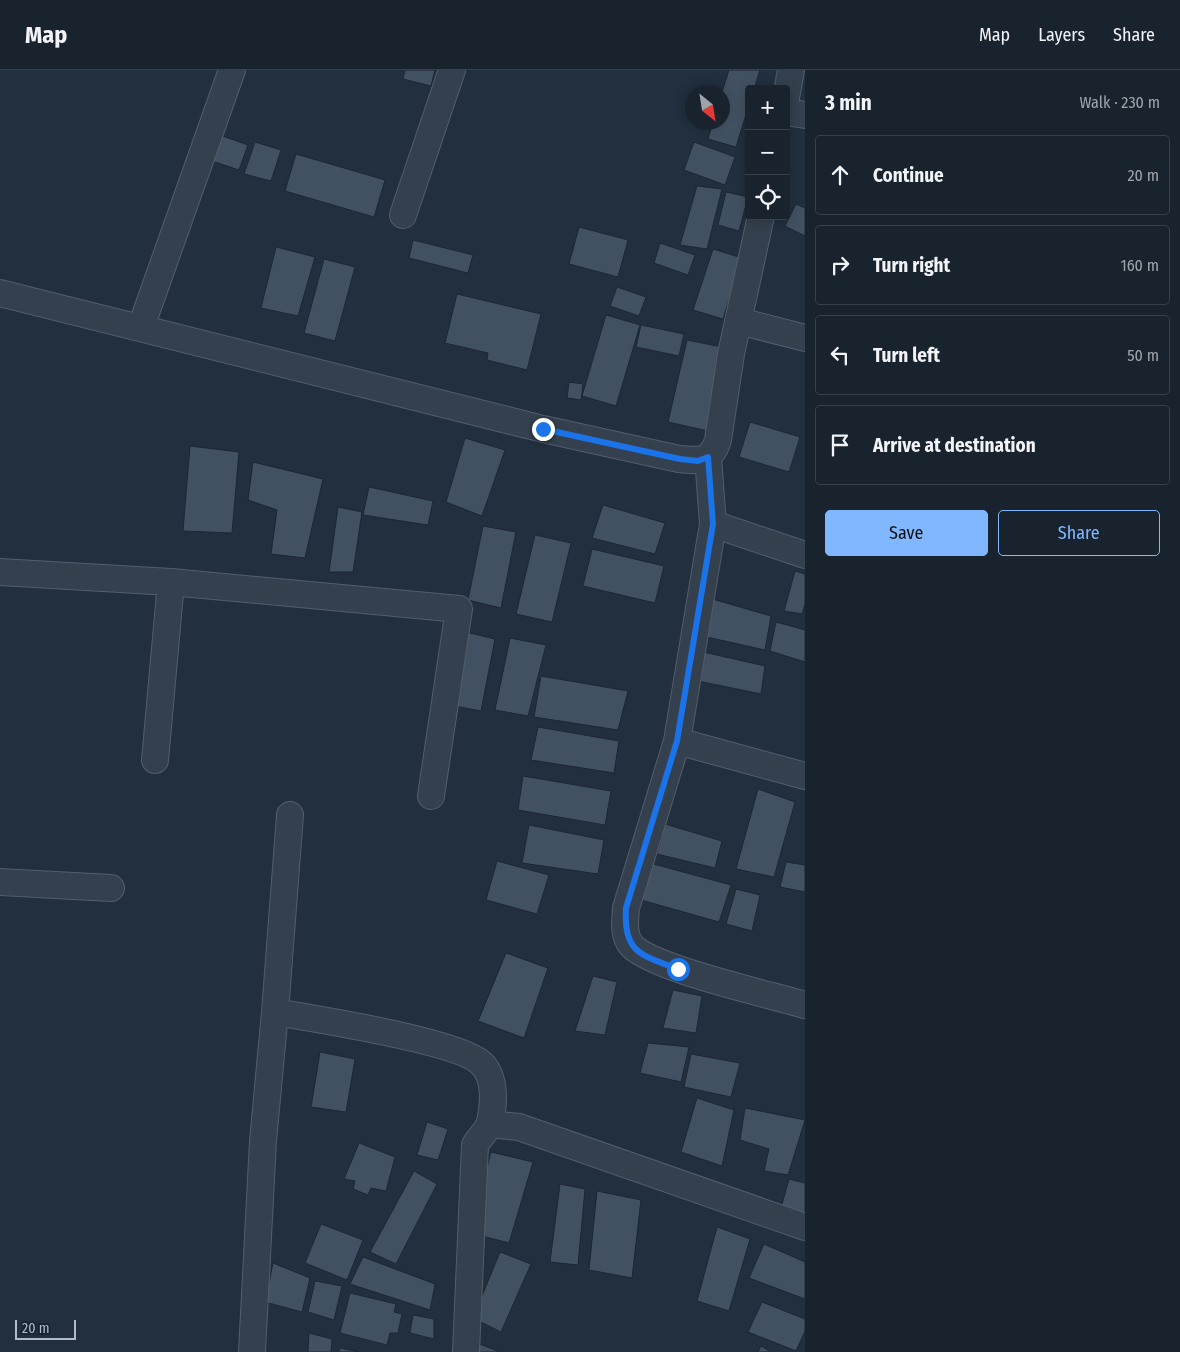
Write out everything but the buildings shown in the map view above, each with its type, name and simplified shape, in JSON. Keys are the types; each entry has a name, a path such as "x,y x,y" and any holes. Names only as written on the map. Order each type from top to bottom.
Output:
{"street":[{"path":"141,327 232,70"},
{"path":"403,215 452,70"},
{"path":"788,85 791,70"},
{"path":"790,113 805,115"},
{"path":"0,293 543,429 680,459 698,461 708,457 714,451 718,440 739,321 760,220"},
{"path":"739,321 805,338"},
{"path":"708,457 713,524 677,741 626,908 624,929 631,945 646,957 678,969 805,1005"},
{"path":"713,524 805,555"},
{"path":"0,572 171,582 459,609 430,796"},
{"path":"155,760 171,582"},
{"path":"677,741 805,776"},
{"path":"252,1352 263,1140 290,816"},
{"path":"0,882 111,888"},
{"path":"275,1012 338,1022 452,1048 482,1063 492,1080 489,1124 475,1145 466,1352"},
{"path":"489,1124 519,1127 805,1227"}],"route":[{"path":"543,429 680,459 698,461 708,457 713,524 677,741 626,908 624,929 631,945 646,957 678,969"}]}
